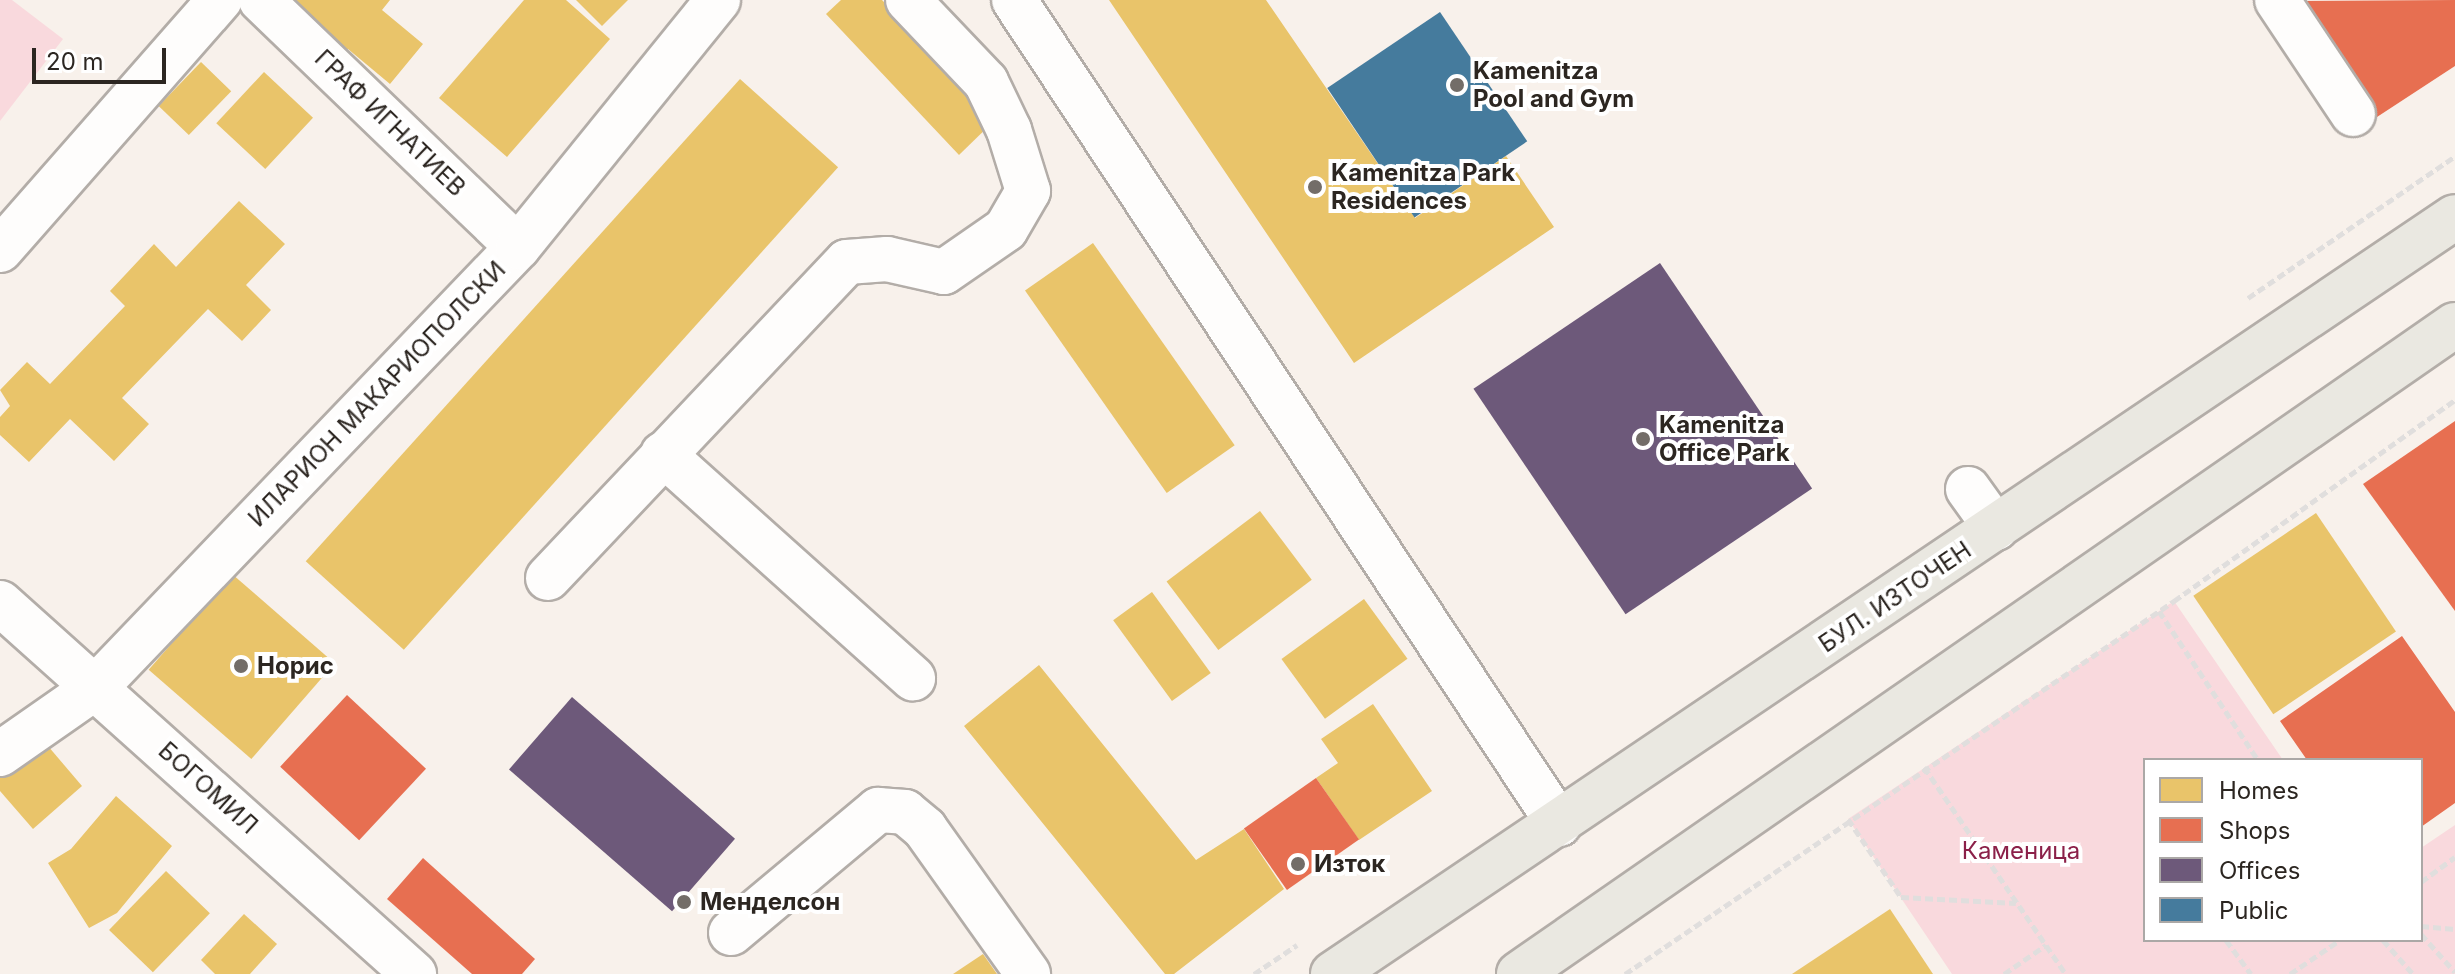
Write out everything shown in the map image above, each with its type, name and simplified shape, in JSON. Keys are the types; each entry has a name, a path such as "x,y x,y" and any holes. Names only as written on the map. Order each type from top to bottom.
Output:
{"main road":[{"name":"БУЛ. ИЗТОЧЕН","path":"1333,974 2455,217"},
{"path":"1519,974 2455,325"}],"street":[{"path":"0,250 220,0"},
{"name":"ГРАФ ИГНАТИЕВ","path":"261,0 518,247"},
{"name":"ИЛАРИОН МАКАРИОПОЛСКИ","path":"0,754 96,687 518,247 718,0"},
{"path":"548,578 847,262 887,259 944,272 1006,229 1028,191 986,82 908,0"},
{"path":"1014,0 1559,824"},
{"path":"2277,0 2353,114"},
{"path":"663,454 913,678"},
{"path":"1968,489 1996,528"},
{"name":"БОГОМИЛ","path":"0,603 414,974"},
{"path":"731,933 878,810 905,812 925,829 1028,974"}],"path":[{"path":"1625,974 1924,767 2159,611 2455,400"},
{"path":"2159,611 2257,758"},
{"path":"1924,767 2066,974"},
{"path":"1848,819 1901,897 2017,903"},
{"path":"2423,881 2455,857"},
{"path":"2423,926 2455,929"},
{"path":"2423,936 2455,972"},
{"path":"2227,942 2251,974"},
{"path":"2290,974 2337,942"},
{"path":"2385,942 2413,974"},
{"path":"2004,974 2046,945"}],"green space":[{"path":"0,0 12,0 63,39 0,121"},
{"name":"Каменица","path":"2174,601 2282,758 2143,758 2143,942 2423,942 2423,847 2455,825 2455,974 1952,974 1848,819"}],"building: Homes":[{"path":"294,0 390,0 382,10 423,44 390,84 348,49 340,58 285,11"},
{"path":"524,0 566,0 610,39 507,157 439,98"},
{"path":"576,0 628,0 602,26"},
{"path":"841,0 882,0 996,119 959,155 826,14"},
{"name":"Kamenitza Park Residences","path":"1109,0 1266,0 1415,218 1506,156 1554,227 1354,363"},
{"path":"201,62 231,91 189,135 159,106"},
{"path":"264,72 313,118 265,169 216,123"},
{"path":"740,79 838,167 404,650 306,561"},
{"path":"239,201 285,244 246,285 271,310 242,341 208,309 122,398 149,424 114,461 70,419 29,462 0,435 0,417 10,406 0,390 27,362 50,384 125,306 110,291 154,244 176,267"},
{"path":"1093,243 1235,445 1167,493 1025,291"},
{"path":"1260,511 1312,580 1218,650 1167,581"},
{"path":"2316,513 2396,632 2273,714 2193,596"},
{"name":"Норис","path":"232,574 335,663 251,759 149,670"},
{"path":"1152,592 1211,673 1172,701 1113,620"},
{"path":"1364,599 1407,659 1325,719 1281,659"},
{"path":"1039,665 1196,860 1244,829 1284,889 1174,974 1165,974 964,726"},
{"path":"1373,704 1432,791 1359,840 1316,778 1338,763 1321,739"},
{"path":"42,739 82,786 33,829 0,791 0,775"},
{"path":"116,796 172,846 117,913 89,928 48,863 71,849"},
{"path":"166,871 210,913 153,972 109,930"},
{"path":"1890,909 1933,974 1792,974"},
{"path":"244,914 277,944 250,974 215,974 201,960"},
{"path":"983,954 997,974 953,974"}],"building: Shops":[{"path":"2455,0 2455,66 2377,117 2300,1"},
{"path":"2455,421 2455,611 2363,484"},
{"path":"2402,636 2455,712 2455,803 2423,826 2423,758 2306,758 2280,721"},
{"path":"347,695 426,769 359,840 280,767"},
{"path":"1316,778 1359,839 1287,890 1244,828"},
{"path":"423,858 535,959 522,974 472,974 387,899"}],"building: Offices":[{"name":"Kamenitza Office Park","path":"1660,263 1812,488 1626,614 1473,389"},
{"path":"572,697 735,839 672,911 509,769"}],"building: Public":[{"name":"Kamenitza Park Residences","path":"1440,12 1527,141 1414,217 1327,88"}],"place":[{"name":"Kamenitza Pool and Gym","path":"1457,85"},
{"name":"Kamenitza Park Residences","path":"1315,187"},
{"name":"Kamenitza Office Park","path":"1643,439"},
{"name":"Норис","path":"241,666"},
{"name":"Изток","path":"1298,864"},
{"name":"Менделсон","path":"684,902"}]}
